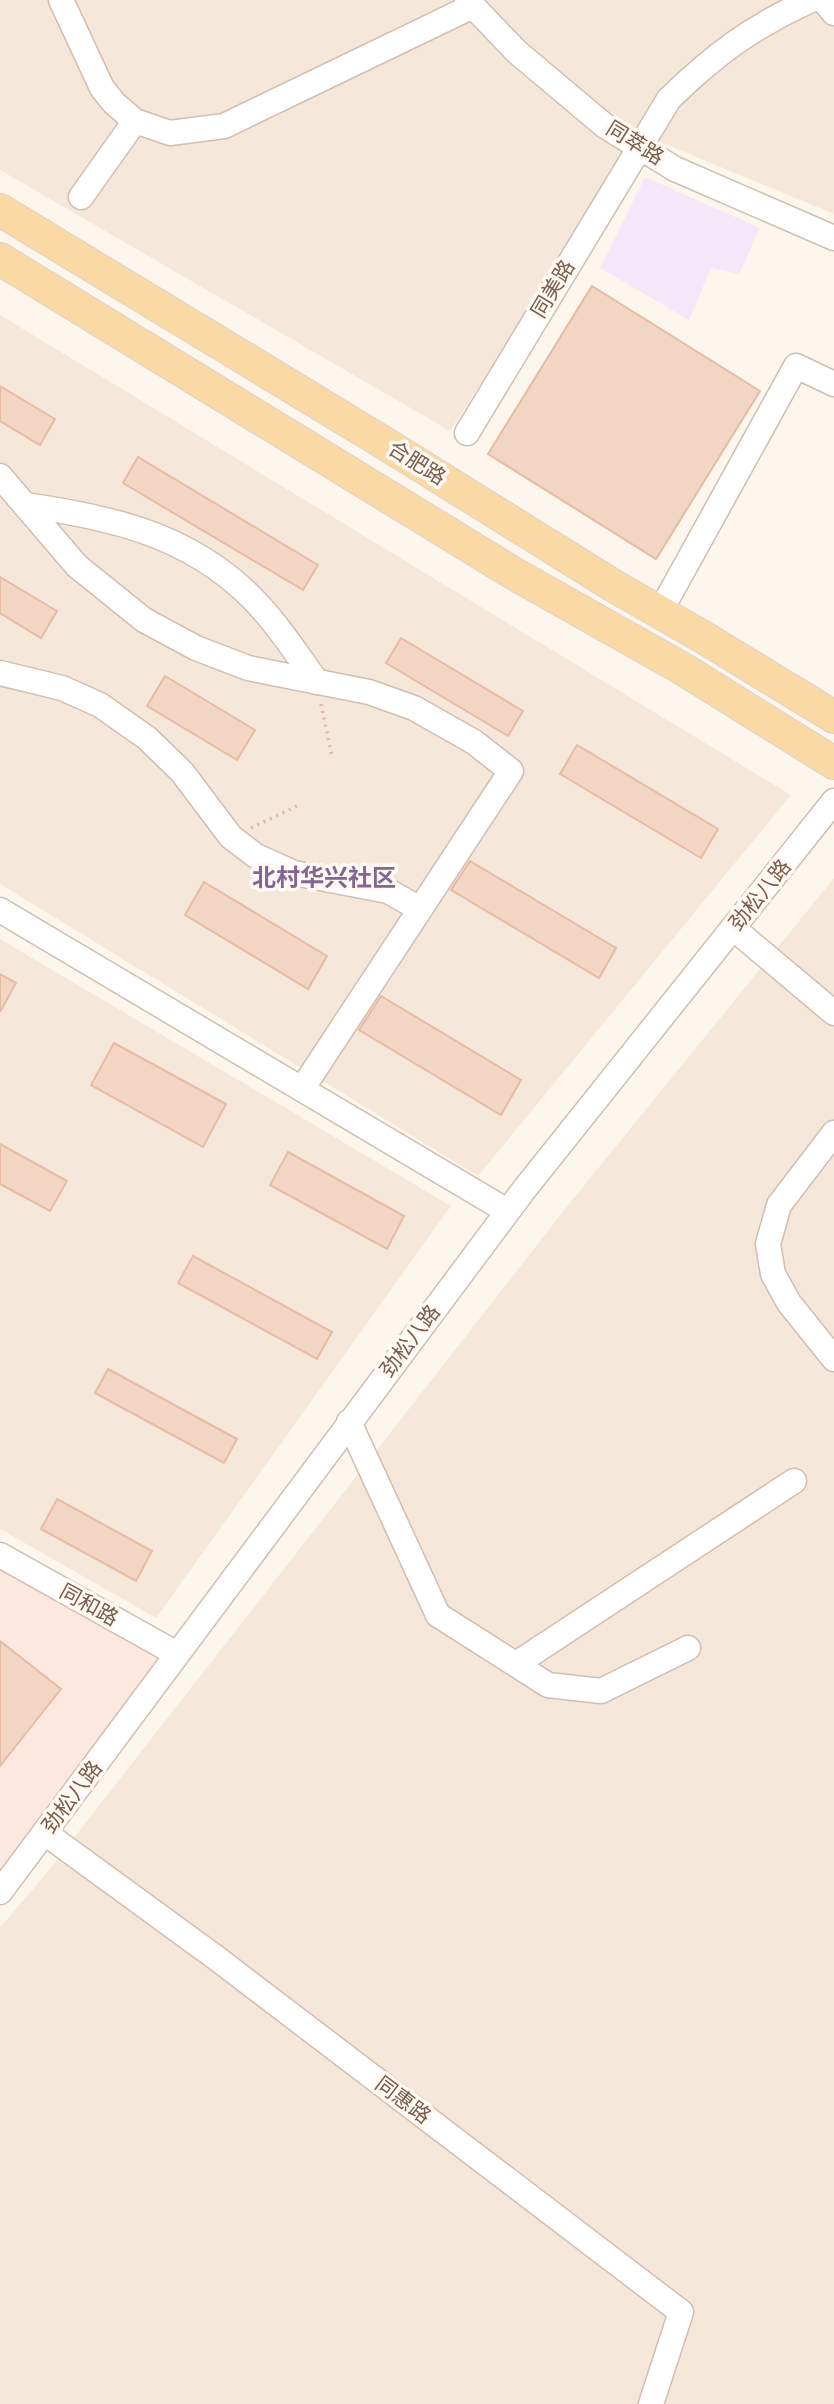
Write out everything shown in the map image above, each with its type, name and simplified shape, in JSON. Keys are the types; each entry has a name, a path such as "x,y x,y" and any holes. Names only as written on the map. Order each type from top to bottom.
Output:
{"main road":[{"name":"合肥路","path":"0,210 834,717"},
{"name":"合肥路","path":"0,259 468,546 683,669 834,763"}],"street":[{"path":"61,0 102,88 114,103 135,121 170,133 224,126 470,3"},
{"name":"同美路","path":"467,433 668,99 702,66 755,28 811,0"},
{"path":"822,0 834,13"},
{"name":"同萃路","path":"470,3 517,52 606,126 675,169 834,238"},
{"path":"81,197 135,121"},
{"path":"660,612 796,366 834,384"},
{"path":"0,476 77,566 144,620 196,649 248,668 369,692 414,708 474,742 511,771 302,1089"},
{"path":"25,505 124,523 176,543 225,575 251,597 277,627 317,682"},
{"path":"0,673 62,688 100,705 147,738 182,772 231,837 256,856 294,873 377,887 420,909"},
{"name":"劲松八路","path":"0,1892 507,1211 834,801"},
{"path":"0,910 507,1211"},
{"path":"733,928 834,1013"},
{"path":"834,1133 779,1205 768,1244 773,1274 789,1303 834,1359"},
{"path":"349,1422 438,1615 548,1685 601,1691 688,1648"},
{"path":"516,1664 794,1481"},
{"name":"同和路","path":"0,1555 177,1654"},
{"name":"同惠路","path":"45,1833 215,1957 681,2312 651,2404"}],"path":[{"path":"317,682 332,757"},
{"path":"231,837 299,805"}],"shaded area":[{"path":"0,0 834,0 834,214 641,134 450,431 0,170"},
{"path":"645,177 760,228 739,274 711,268 689,320 600,268"},
{"path":"0,315 791,795 478,1176 0,884"},
{"path":"834,878 834,2404 0,2404 0,1928 44,1876 569,1204"},
{"path":"0,939 451,1206 156,1618 0,1529"},
{"path":"0,1555 177,1654 0,1872"}],"building":[{"path":"592,286 760,391 656,559 488,454"},
{"path":"0,386 55,419 40,445 0,421"},
{"path":"138,457 318,565 303,590 123,483"},
{"path":"0,577 57,611 41,638 0,613"},
{"path":"401,638 523,711 508,736 386,663"},
{"path":"165,676 255,730 237,760 147,706"},
{"path":"577,745 718,829 701,858 560,774"},
{"path":"470,861 616,948 599,978 451,890"},
{"path":"204,882 327,956 308,989 185,915"},
{"path":"0,974 16,983 0,1012"},
{"path":"381,996 521,1080 501,1115 359,1030"},
{"path":"114,1043 226,1104 203,1147 91,1085"},
{"path":"0,1144 67,1181 50,1211 0,1184"},
{"path":"288,1152 404,1216 387,1249 270,1185"},
{"path":"193,1256 332,1332 317,1359 178,1283"},
{"path":"108,1369 237,1439 224,1463 95,1393"},
{"path":"57,1499 152,1551 136,1581 41,1529"},
{"path":"0,1641 61,1689 0,1766"}],"district":[{"name":"北村华兴社区","path":"324,878"}]}
